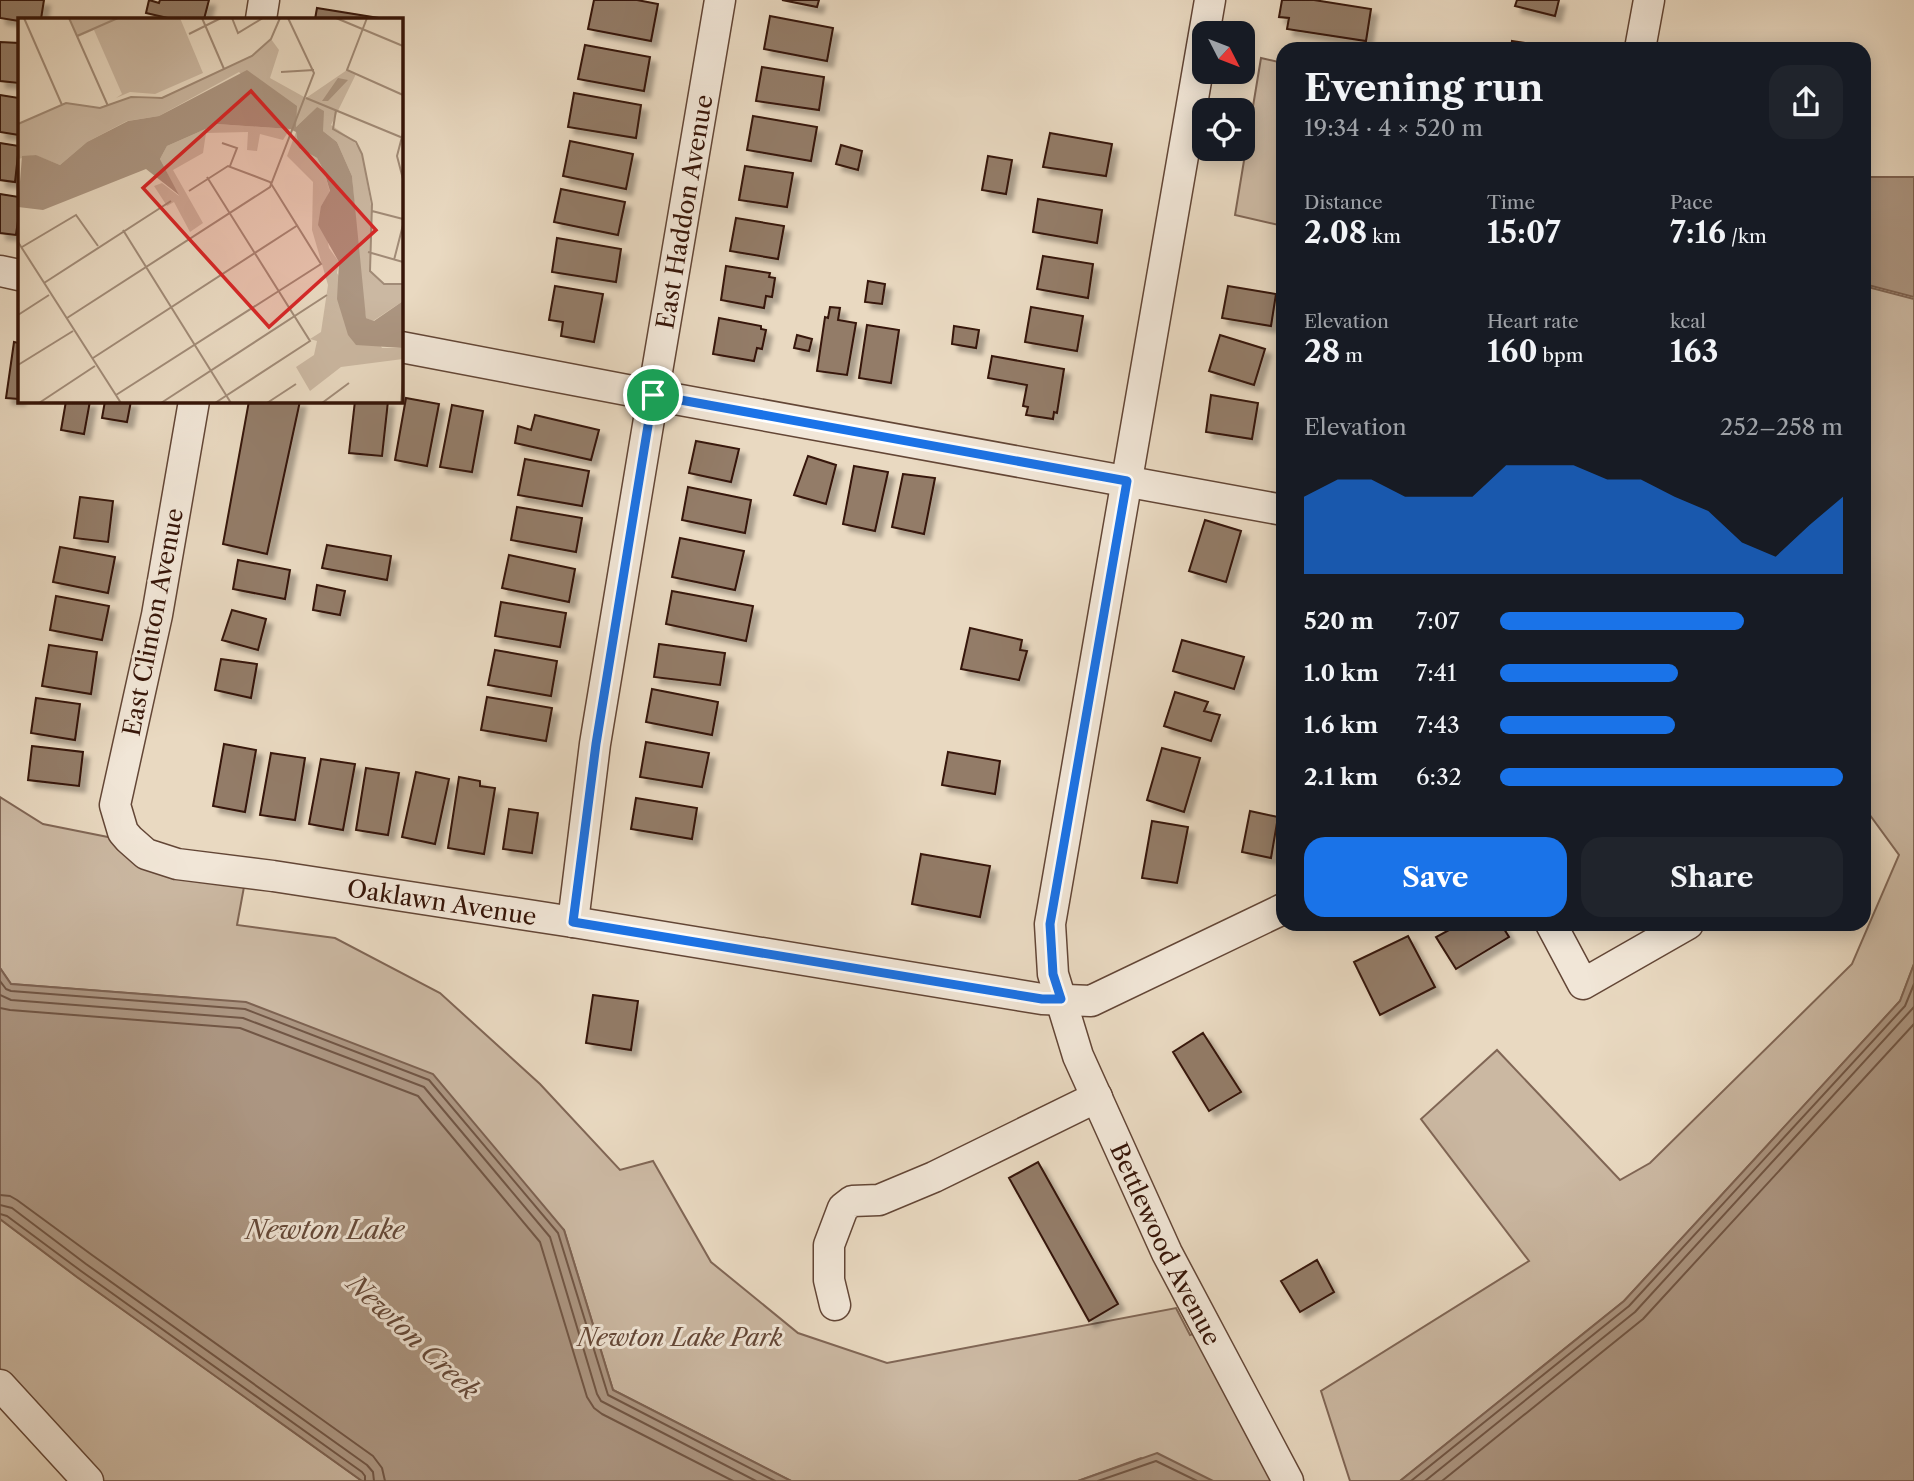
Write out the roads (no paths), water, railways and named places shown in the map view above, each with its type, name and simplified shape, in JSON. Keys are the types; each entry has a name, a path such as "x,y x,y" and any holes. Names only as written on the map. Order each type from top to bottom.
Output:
{"street":[{"path":"261,18 264,0"},
{"name":"East Haddon Avenue","path":"573,922 596,744 720,0"},
{"name":"Bettlewood Avenue","path":"1210,0 1050,924 1053,974 1077,1056 1167,1253 1289,1481"},
{"path":"1641,42 1649,0"},
{"path":"0,271 18,275"},
{"path":"402,347 1276,509"},
{"name":"East Clinton Avenue","path":"130,839 123,832 115,804 157,615 194,402"},
{"name":"Oaklawn Avenue","path":"130,839 146,855 177,863 573,922 1042,999 1091,1001 1276,912"},
{"path":"1555,931 1583,984 1676,931"},
{"path":"835,1305 829,1280 829,1245 843,1208 852,1201 879,1200 934,1177 1097,1097"},
{"path":"0,1385 88,1481"}],"water":[{"path":"1871,177 1914,177 1914,297 1871,286"},
{"path":"1914,964 1914,1481 1400,1481 1624,1301 1900,1001"},
{"name":"Newton Lake","path":"0,968 11,984 246,1002 433,1074 564,1230 613,1390 791,1481 362,1481 0,1219"},
{"path":"1157,1453 1213,1481 1078,1481"}],"water label":[{"name":"Newton Creek","path":"413,1337"}],"park label":[{"name":"Newton Lake Park","path":"680,1337"}]}
